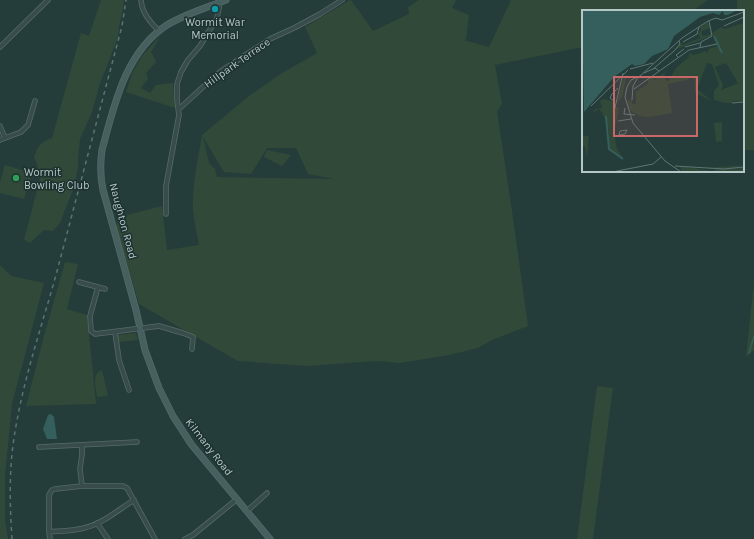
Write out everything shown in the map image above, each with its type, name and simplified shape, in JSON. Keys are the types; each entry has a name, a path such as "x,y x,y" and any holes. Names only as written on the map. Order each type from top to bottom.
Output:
{"main road":[{"name":"Naughton Road","path":"141,332 103,190 101,158 114,108 127,74 138,54 159,31 181,17 226,0"},
{"name":"Kilmany Road","path":"141,332 145,350 154,375 173,416 191,444 270,539"}],"street":[{"path":"0,47 48,0"},
{"path":"141,0 146,17 159,31"},
{"name":"Hillpark Terrace","path":"179,109 221,71 270,39 296,28 342,0"},
{"path":"166,214 166,186 179,120 177,84 181,72 188,60 200,46 217,18 219,3"},
{"path":"0,140 21,132 28,125 35,101"},
{"path":"0,126 5,138"},
{"path":"79,282 105,289"},
{"path":"98,287 90,316 91,331 95,334 141,332 159,326 183,333 193,338 192,349"},
{"path":"115,332 119,360 128,390"},
{"path":"39,447 137,442"},
{"path":"82,445 80,469 82,486"},
{"path":"50,539 49,495 55,489 82,486 126,486 155,539"},
{"path":"247,511 267,493"},
{"path":"185,539 193,535 237,499"},
{"path":"49,532 83,529 97,523 134,500"},
{"path":"97,523 108,539"}],"green space":[{"path":"101,0 124,0 118,37 100,83 92,112 80,139 78,167 74,187 60,223 53,231 44,230 30,243 24,240 41,175 34,157 40,145 52,138 81,33 89,36"},
{"path":"350,0 373,31 409,14 408,7 419,0 456,0 452,8 469,15 466,40 460,39 489,47 511,0 708,0 693,10 582,10 582,47 495,65 502,104 497,111 528,326 492,340 478,348 449,355 400,363 377,361 307,366 238,361 139,304 116,227 119,217 162,206 167,250 199,245 193,214 193,191 202,135 249,96 282,73 317,53 305,27","holes":["203,137 224,172 251,174 267,148 296,148 308,174 334,179 217,177 215,169 209,163"]},
{"path":"737,0 754,0 754,150 744,150 744,10 737,10"},
{"path":"161,35 151,52 156,62 146,73 148,79 141,88 150,93 156,85 173,83 175,108 126,92 132,73 142,56"},
{"path":"267,150 291,155 282,166 264,157"},
{"name":"Wormit Bowling Club","path":"5,165 32,173 24,199 0,193 0,182"},
{"path":"65,262 78,264 67,309 87,315 96,404 26,406 44,336"},
{"path":"0,265 11,276 44,283 12,404 5,475 5,520 8,539 0,539"},
{"path":"754,282 754,350 746,357"},
{"path":"136,333 138,340 118,342 117,335"},
{"path":"102,370 108,396 97,397 95,378 96,374"},
{"path":"597,386 613,388 593,539 577,539"}],"water":[{"path":"51,414 54,417 57,439 47,439 43,429 48,415"}],"waterway":[{"path":"749,353 754,336"}],"railway":[{"path":"12,539 10,480 16,423 122,26 126,0"}],"place":[{"name":"Wormit War Memorial","path":"215,9"},
{"name":"Wormit Bowling Club","path":"16,178"}]}
